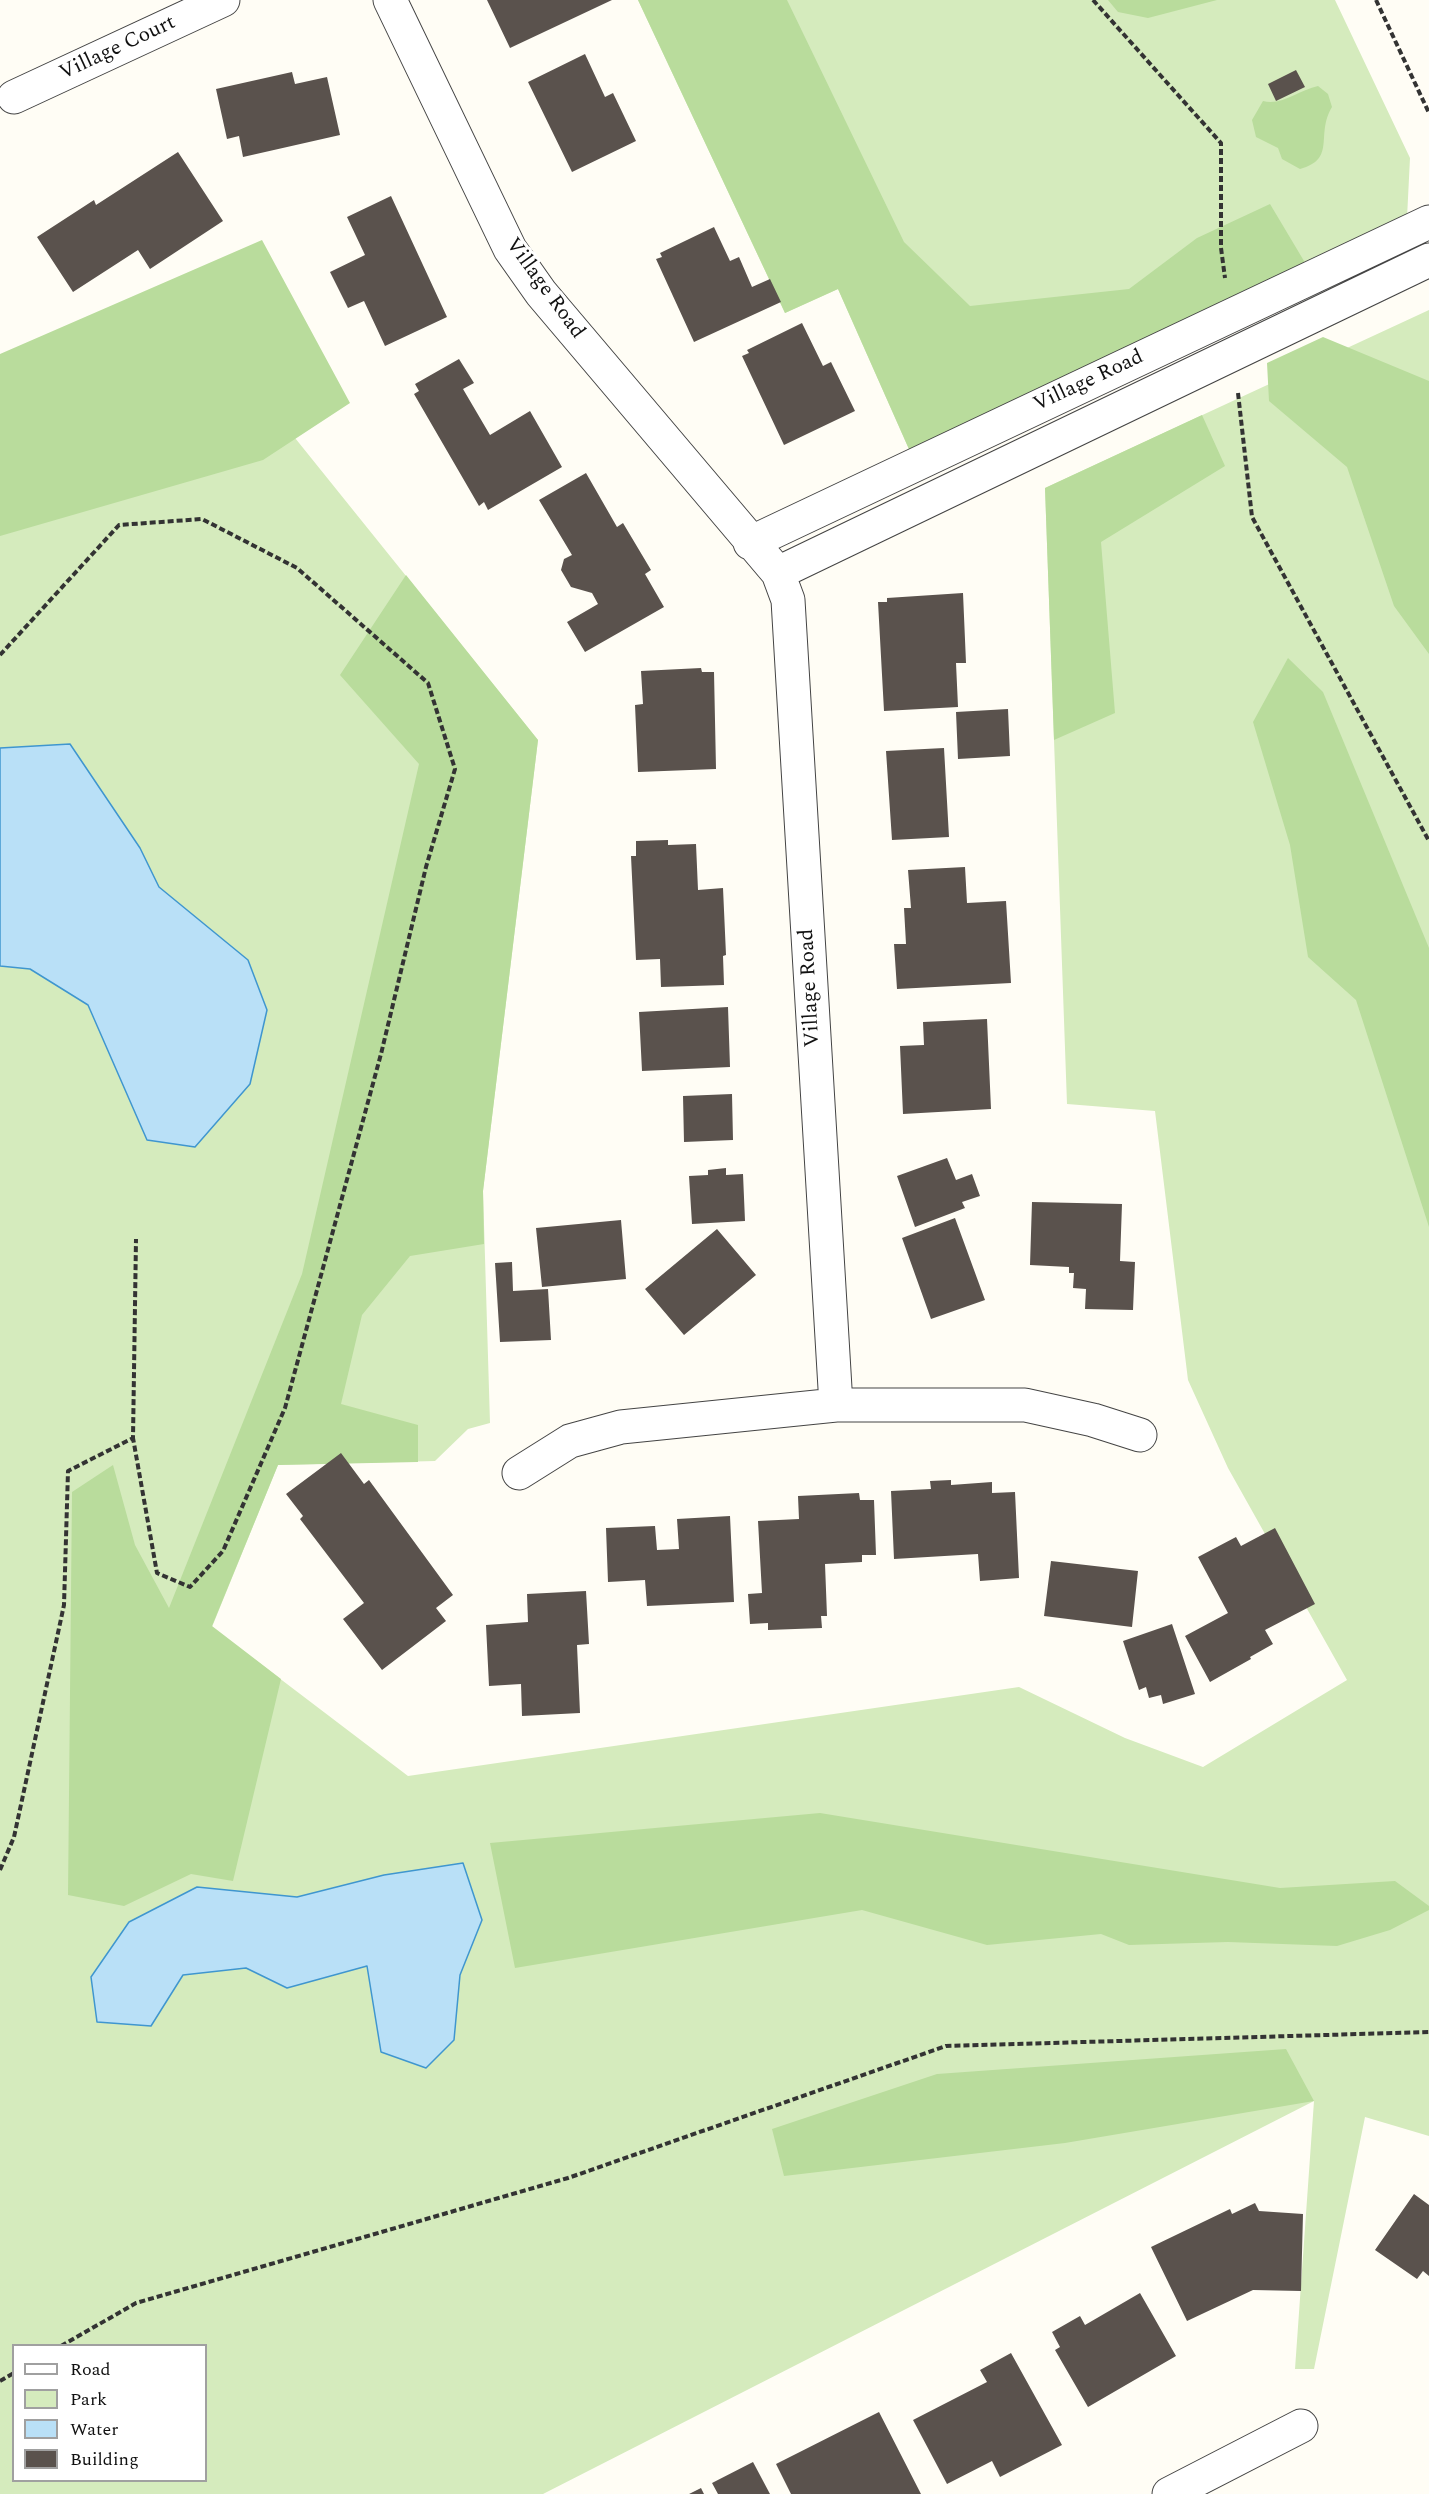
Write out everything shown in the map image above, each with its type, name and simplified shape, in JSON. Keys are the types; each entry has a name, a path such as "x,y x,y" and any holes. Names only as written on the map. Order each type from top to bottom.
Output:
{"street":[{"name":"Village Court","path":"14,97 223,0"},
{"name":"Village Road","path":"390,0 510,249 542,293 750,543 778,573 788,600 836,1405"},
{"name":"Village Road","path":"750,543 1429,222"},
{"name":"Village Road","path":"778,573 1429,260"},
{"path":"519,1473 570,1441 621,1427 836,1405 1025,1405 1093,1420 1140,1435"},
{"path":"1169,2494 1301,2426"}],"path":[{"path":"1093,0 1221,143 1221,248 1229,316"},
{"path":"1376,0 1429,113"},
{"path":"1233,353 1252,517 1429,841"},
{"path":"0,655 119,525 202,519 297,568 428,683 455,769 426,867 381,1054 285,1408 223,1551 190,1587 157,1573 133,1438 136,1239"},
{"path":"0,1869 14,1837 64,1605 68,1471 133,1438"},
{"path":"64,2344 136,2303 568,2178 946,2046 1429,2032"}],"green space":[{"path":"638,0 1335,0 1410,158 1407,218 912,456 838,289 785,313"},
{"path":"638,0 787,0 904,242 970,306 1129,289 1197,238 1270,204 1307,266 912,456 838,289 785,313"},
{"path":"1108,0 1217,0 1148,18 1118,12"},
{"path":"1318,86 1328,94 1332,107 1327,117 1324,145 1318,159 1311,165 1300,169 1282,159 1278,148 1256,137 1252,120 1263,101 1284,100"},
{"path":"262,240 350,403 263,460 0,536 0,354"},
{"path":"176,290 538,740 483,1191 490,1423 468,1429 435,1461 278,1465 212,1627 408,1776 1019,1687 1125,1738 1203,1767 1347,1680 1228,1468 1188,1380 1155,1111 1067,1104 1045,488 1429,310 1429,2136 1365,2117 1314,2369 1295,2369 1314,2101 543,2494 0,2494 0,372"},
{"path":"1323,337 1429,381 1429,654 1394,606 1347,467 1269,401 1267,363"},
{"path":"1202,415 1225,466 1101,542 1115,713 1054,740 1045,488"},
{"path":"406,575 538,740 483,1191 484,1244 410,1256 362,1315 341,1404 418,1425 418,1462 278,1465 212,1626 281,1679 233,1881 191,1874 124,1906 68,1895 72,1492 113,1465 135,1545 169,1608 302,1274 419,764 340,675"},
{"path":"1288,658 1323,692 1429,948 1429,1227 1356,1000 1308,957 1290,845 1253,722"},
{"path":"820,1813 1280,1888 1395,1881 1429,1906 1429,1910 1390,1930 1337,1946 1228,1942 1129,1945 1101,1934 987,1945 862,1910 515,1968 490,1843"},
{"path":"1286,2049 1314,2101 1065,2143 784,2176 772,2129 937,2074"}],"water":[{"path":"70,744 140,848 159,887 248,960 267,1010 250,1084 195,1147 147,1140 88,1005 30,969 0,966 0,748"},
{"path":"463,1863 482,1920 460,1975 454,2040 426,2068 381,2052 367,1966 287,1988 246,1968 183,1975 151,2026 97,2022 91,1977 129,1922 197,1887 297,1897 384,1875"}],"building":[{"path":"487,0 612,0 510,48"},
{"path":"585,54 605,97 613,93 636,141 572,172 528,82"},
{"path":"1296,70 1305,87 1276,101 1268,84"},
{"path":"292,72 295,84 327,77 340,135 243,157 239,136 227,139 216,89"},
{"path":"178,152 223,221 150,269 138,250 73,292 37,237 94,200 96,205"},
{"path":"391,196 447,317 385,346 364,301 348,308 330,272 365,255 347,217"},
{"path":"714,227 730,261 739,257 752,287 770,279 781,302 694,342 656,259 662,257 660,253"},
{"path":"802,323 823,366 831,362 855,411 784,445 742,356 749,353 747,350"},
{"path":"459,359 474,383 463,389 490,435 530,411 562,467 488,510 484,502 479,506 414,394 419,391 415,384"},
{"path":"586,473 617,527 623,523 651,570 645,574 664,607 585,652 567,622 598,604 592,593 571,587 561,570 564,559 572,555 539,500"},
{"path":"963,593 966,663 956,663 958,707 884,711 878,602 887,602 887,598"},
{"path":"701,668 702,672 714,672 716,769 638,772 635,705 643,704 641,671"},
{"path":"1008,709 1010,756 958,759 956,712"},
{"path":"944,748 949,837 892,840 886,751"},
{"path":"668,840 668,845 696,844 698,890 723,888 726,955 723,956 724,985 661,987 660,959 636,960 631,856 636,856 636,841"},
{"path":"965,867 967,903 1006,901 1011,983 897,989 894,944 906,944 904,908 911,908 908,870"},
{"path":"728,1007 730,1067 642,1071 639,1012"},
{"path":"987,1019 991,1109 903,1114 900,1046 924,1045 923,1022"},
{"path":"732,1094 733,1140 684,1142 683,1096"},
{"path":"947,1158 956,1180 972,1174 980,1196 962,1202 965,1208 915,1227 897,1176"},
{"path":"726,1168 726,1175 743,1174 745,1221 692,1224 689,1176 708,1175 708,1170"},
{"path":"1032,1202 1122,1204 1120,1261 1135,1262 1133,1310 1085,1309 1086,1289 1073,1288 1074,1273 1069,1273 1069,1267 1030,1265"},
{"path":"955,1218 985,1300 931,1319 902,1238"},
{"path":"621,1220 626,1279 542,1287 536,1228"},
{"path":"717,1229 756,1275 684,1335 645,1289"},
{"path":"512,1262 513,1291 548,1289 551,1340 500,1342 495,1263"},
{"path":"341,1453 364,1484 369,1480 453,1595 436,1608 446,1621 382,1670 343,1619 364,1603 300,1519 303,1516 286,1494"},
{"path":"951,1480 951,1485 992,1482 992,1493 1015,1492 1019,1578 980,1581 978,1554 894,1559 891,1491 931,1489 930,1481"},
{"path":"859,1493 860,1500 874,1500 876,1555 862,1555 862,1562 825,1564 827,1616 821,1616 822,1628 768,1630 768,1623 750,1624 748,1594 762,1593 758,1521 799,1519 798,1496"},
{"path":"730,1516 734,1602 647,1606 645,1580 608,1582 606,1528 655,1526 657,1550 679,1549 677,1519"},
{"path":"1275,1528 1315,1604 1265,1630 1273,1644 1210,1682 1185,1636 1228,1613 1198,1557 1236,1537 1241,1546"},
{"path":"1051,1561 1138,1571 1132,1627 1044,1616"},
{"path":"586,1591 589,1644 577,1645 580,1713 522,1716 521,1684 489,1686 486,1625 528,1622 527,1594"},
{"path":"1172,1624 1195,1694 1163,1704 1161,1695 1149,1698 1146,1687 1139,1690 1123,1641"},
{"path":"1414,2194 1429,2205 1429,2276 1423,2271 1417,2279 1375,2250"},
{"path":"1255,2203 1259,2211 1303,2214 1301,2291 1253,2290 1187,2321 1151,2247 1230,2209 1232,2214"},
{"path":"1140,2293 1176,2356 1088,2407 1055,2350 1060,2347 1052,2332 1080,2316 1085,2325"},
{"path":"1011,2353 1062,2445 1000,2477 992,2461 947,2484 913,2420 987,2382 980,2370"},
{"path":"879,2412 921,2494 791,2494 776,2464"},
{"path":"753,2462 770,2494 718,2494 712,2483"},
{"path":"701,2488 704,2494 689,2494"}]}
